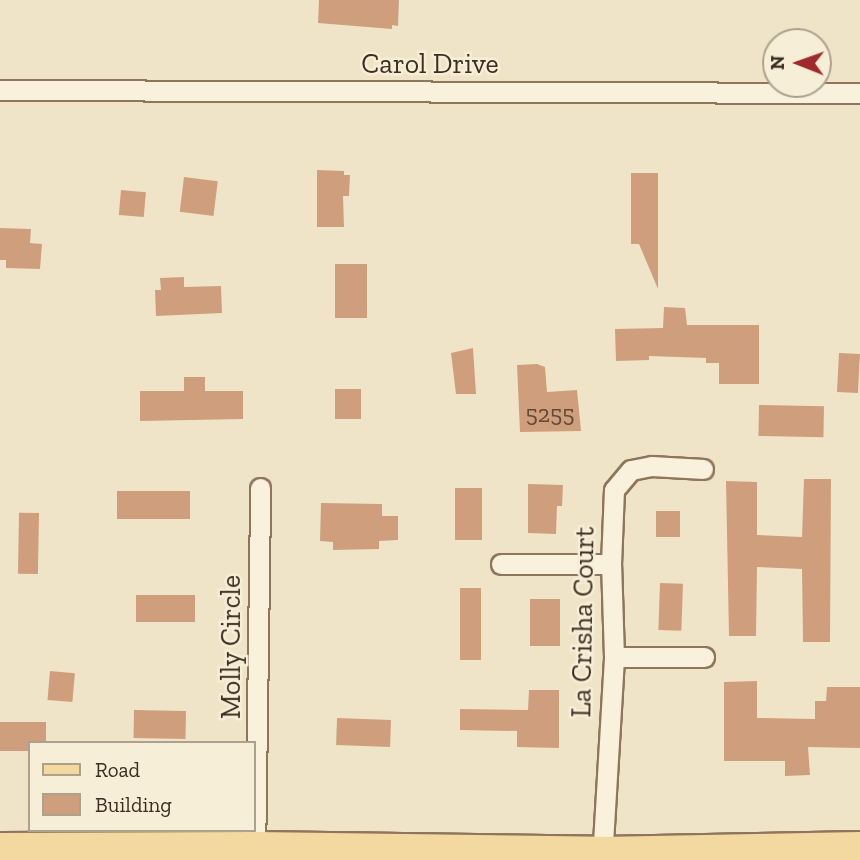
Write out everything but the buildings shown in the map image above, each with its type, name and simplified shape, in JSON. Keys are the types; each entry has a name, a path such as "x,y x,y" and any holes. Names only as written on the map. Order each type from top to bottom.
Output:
{"main road":[{"path":"0,849 602,857 860,848"}],"street":[{"name":"Carol Drive","path":"0,90 860,93"},
{"name":"La Crisha Court","path":"602,857 614,657 611,564 614,490 631,470 652,467 703,469"},
{"name":"Molly Circle","path":"256,854 260,488"},
{"path":"501,564 611,564"},
{"path":"614,657 704,657"}]}
